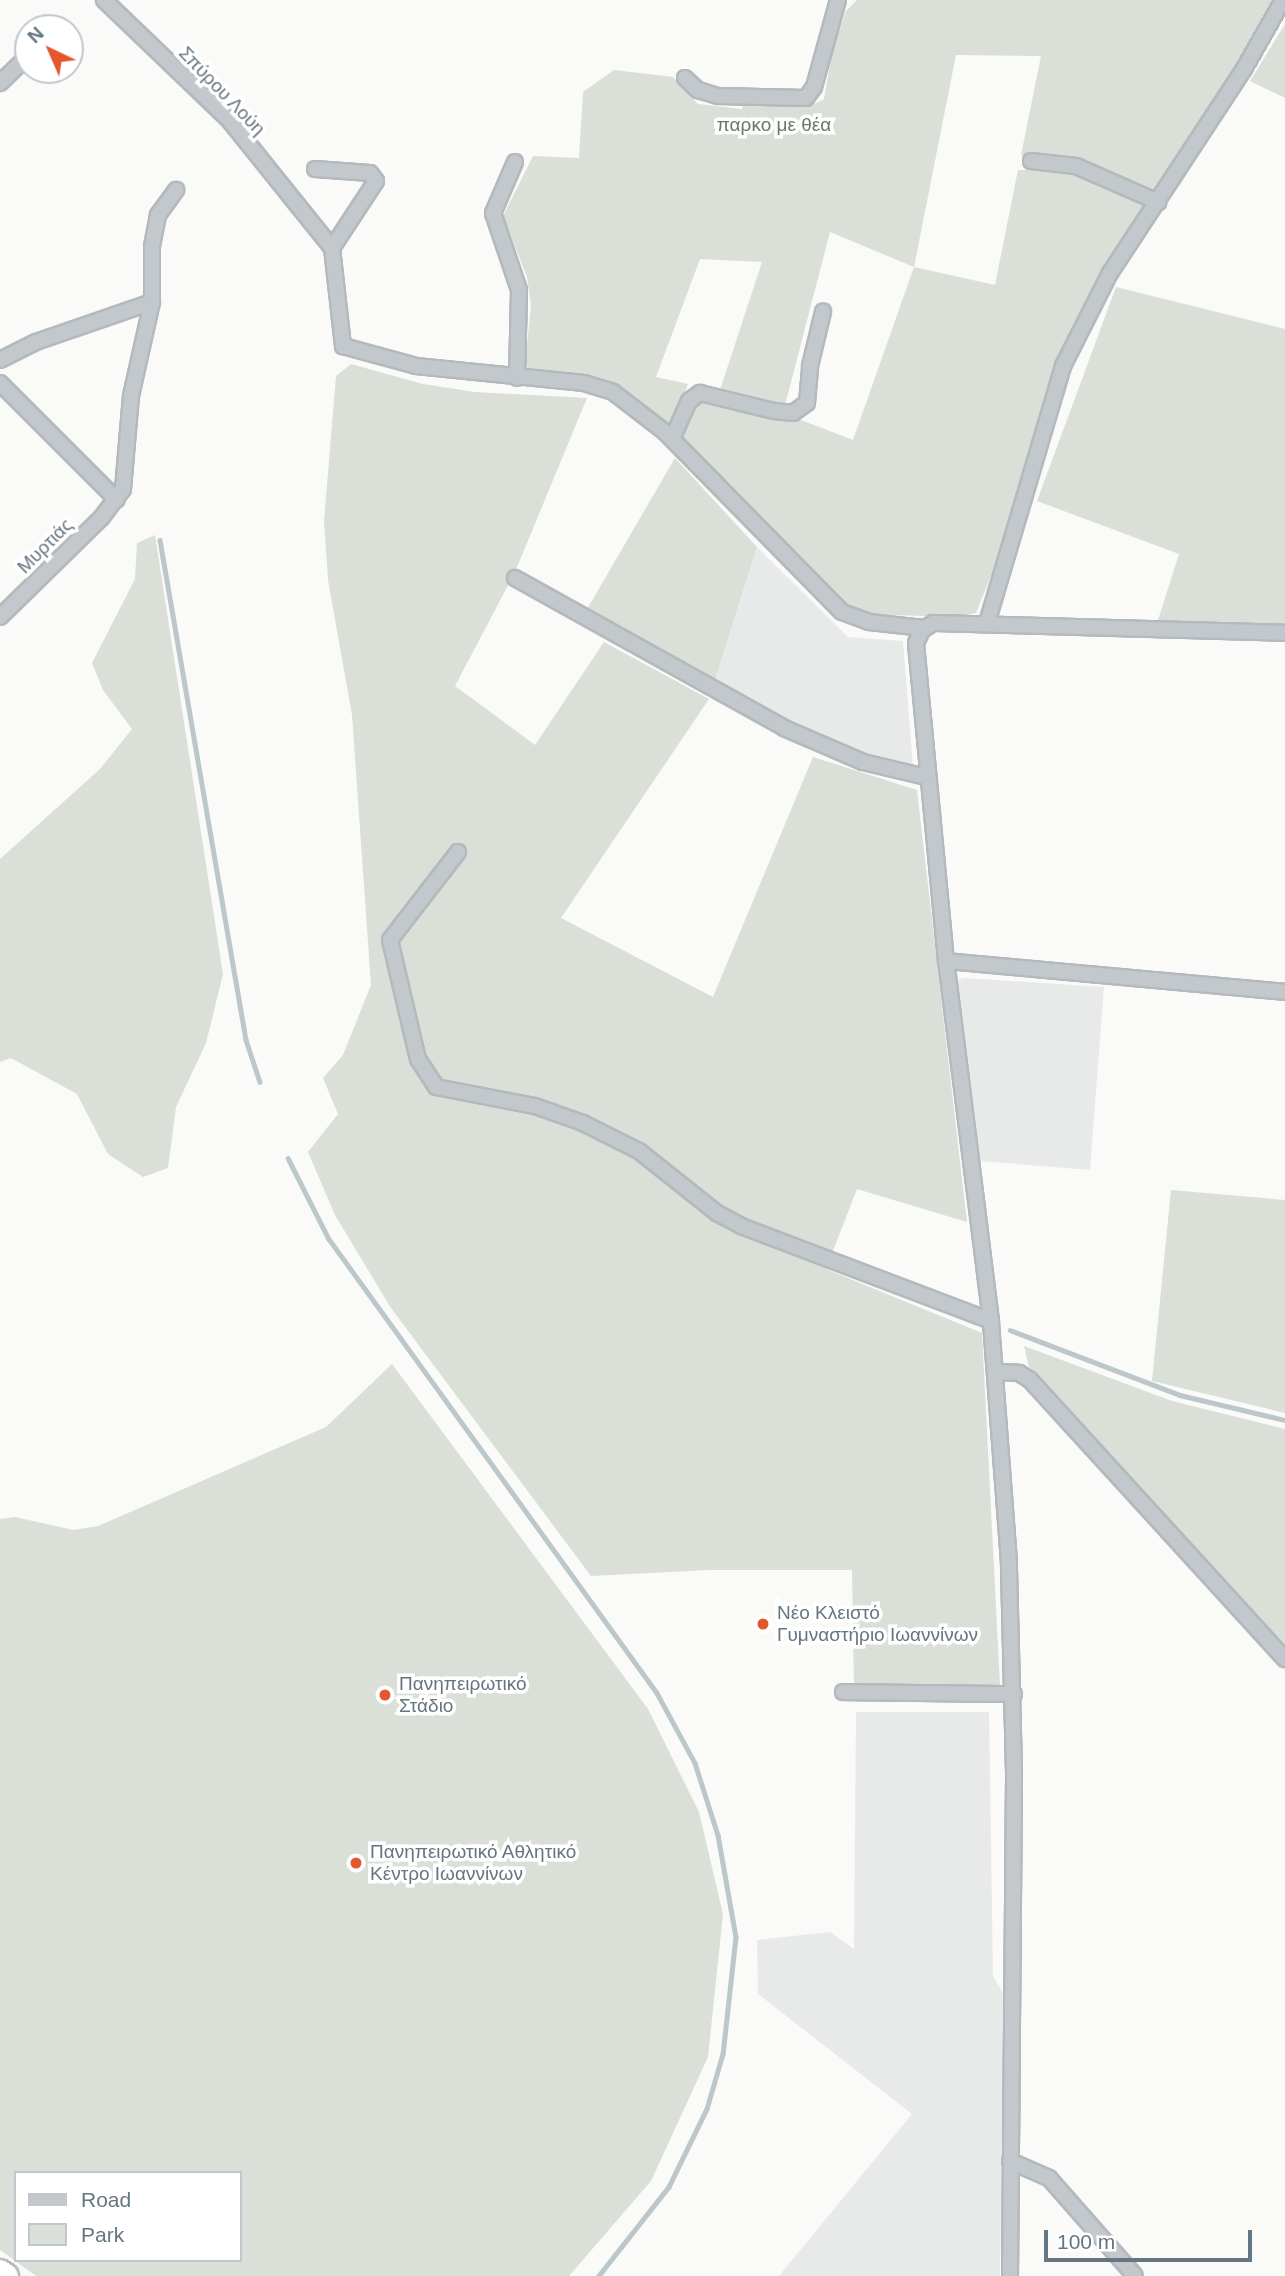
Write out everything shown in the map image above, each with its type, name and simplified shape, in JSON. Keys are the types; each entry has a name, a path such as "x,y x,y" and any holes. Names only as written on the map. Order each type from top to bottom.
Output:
{"highway":[{"path":"0,2272 6,2276"}],"street":[{"name":"Σπύρου Λούη","path":"104,0 230,121 332,248"},
{"path":"685,78 698,90 718,96 806,98 814,87 838,0"},
{"path":"986,623 1063,366 1110,273 1244,69 1283,0"},
{"path":"0,83 14,70"},
{"path":"1031,161 1076,166 1158,202"},
{"path":"515,162 493,213 519,290 517,378"},
{"path":"315,169 370,173 376,177 372,191 332,248 343,345 416,366 584,383 613,392 672,439 842,612 869,622 923,628 933,623 986,623 1285,633"},
{"path":"0,383 117,500 128,471 131,396 152,302 152,246 158,215 176,190"},
{"path":"0,360 36,342 152,302"},
{"path":"672,439 689,401 700,393 793,413 807,403 810,366 822,312"},
{"name":"Μυρτιάς","path":"0,617 117,500"},
{"path":"515,578 772,723 863,762 926,778"},
{"path":"923,628 916,648 926,778 991,1321 1014,1694 1010,2276"},
{"path":"458,852 390,940 418,1059 436,1087 451,1093 535,1106 593,1128 649,1157 729,1220 991,1321"},
{"path":"946,961 1285,992"},
{"path":"995,1372 1019,1373 1038,1388 1285,1659"},
{"path":"843,1692 1014,1694"},
{"path":"1010,2161 1049,2178 1135,2276"}],"shaded area":[{"path":"757,547 848,637 903,641 913,766 856,755 774,718 714,683"},
{"path":"964,978 1104,987 1090,1170 980,1161 958,980"},
{"path":"856,1712 989,1712 993,1976 1004,1995 1000,2276 779,2276 912,2114 758,1994 757,1940 830,1932 854,1949"}],"green space":[{"name":"παρκο με θέα","path":"857,0 1275,0 1252,45 1153,194 1079,161 1021,155 1041,56 956,55 914,267 830,232 783,413 720,390 762,262 700,259 656,377 688,384 671,430 632,395 602,380 532,372 525,365 531,306 527,277 503,216 533,156 579,158 583,92 614,70 673,77 698,104 742,109 743,103 810,106 824,99 833,48 846,11"},
{"path":"1285,24 1285,98 1250,81"},
{"path":"1018,170 1075,170 1149,204 1103,270 1054,364 1003,546 976,613 954,617 861,614 831,594 678,438 693,409 710,399 781,421 793,417 853,440 914,267 995,285"},
{"path":"1116,287 1285,329 1285,627 1157,623 1179,554 1037,501"},
{"path":"351,364 423,384 475,392 587,398 515,572 455,686 535,745 604,642 709,699 561,918 713,997 813,757 917,790 967,1222 857,1189 826,1269 982,1333 1000,1685 854,1688 852,1570 708,1570 591,1576 391,1308 335,1215 308,1152 338,1114 323,1078 343,1055 371,985 352,715 328,580 324,521 336,376"},
{"path":"675,458 757,547 714,683 586,611"},
{"path":"155,535 223,974 206,1043 176,1107 168,1168 143,1177 108,1154 77,1094 11,1058 0,1062 0,859 100,769 132,729 103,690 92,663 135,579 137,543"},
{"path":"1171,1190 1285,1200 1285,1413 1152,1381"},
{"path":"1024,1346 1172,1401 1285,1429 1285,1649 1029,1367"},
{"name":"Πανηπειρωτικό Αθλητικό Κέντρο Ιωαννίνων","path":"392,1364 648,1709 699,1812 723,1914 708,2057 651,2181 569,2276 36,2276 17,2262 242,2262 242,2171 14,2171 14,2260 0,2250 0,1519 15,1517 73,1530 98,1526 326,1427"}],"waterway":[{"path":"160,540 246,1040 260,1082"},
{"path":"288,1158 329,1239 657,1693 695,1763 718,1835 736,1937 723,2054 707,2109 669,2187 599,2276"},
{"path":"1010,1330 1180,1395 1285,1420"}],"place":[{"name":"Νέο Κλειστό Γυμναστήριο Ιωαννίνων","path":"763,1624"},
{"name":"Πανηπειρωτικό Στάδιο","path":"385,1695"},
{"name":"Πανηπειρωτικό Αθλητικό Κέντρο Ιωαννίνων","path":"356,1863"}]}
